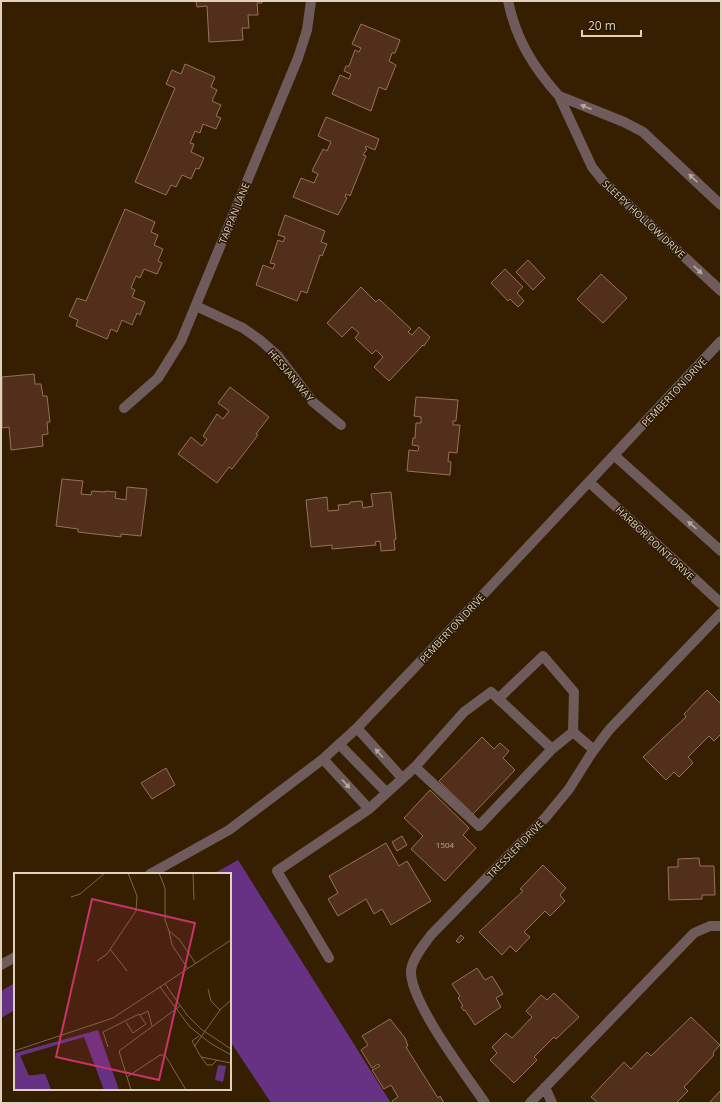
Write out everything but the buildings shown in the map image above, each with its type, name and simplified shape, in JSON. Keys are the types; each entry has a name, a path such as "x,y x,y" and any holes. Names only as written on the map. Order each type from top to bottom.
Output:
{"street":[{"name":"TAPPAN LANE","path":"124,408 158,378 171,360 196,306 301,51 307,30 311,1"},
{"name":"SLEEPY HOLLOW DRIVE","path":"508,1 522,44 542,76 559,96 592,167 604,182 721,291"},
{"name":"SLEEPY HOLLOW DRIVE","path":"559,96 624,122 643,132 721,205"},
{"name":"HESSIAN WAY","path":"196,306 243,328 260,340 278,356 313,402 341,425"},
{"name":"PEMBERTON DRIVE","path":"152,873 229,830 323,759 357,728 721,341"},
{"path":"614,456 721,550"},
{"name":"HARBOR POINT DRIVE","path":"589,482 721,603"},
{"name":"TRESSLER DRIVE","path":"485,1103 428,1016 414,989 411,970 417,954 431,935 546,817 569,789 609,730 721,613"},
{"path":"498,699 543,656 574,692 574,732 594,750"},
{"path":"329,958 276,871 369,809 415,767 464,712 491,692 552,750"},
{"path":"357,728 402,778"},
{"path":"415,767 479,826 552,750 574,732"},
{"path":"339,744 386,792"},
{"path":"323,759 369,809"},
{"path":"530,1103 694,933 710,926 721,926"},
{"path":"1,965 14,958"},
{"path":"545,1087 552,1103"}],"shaded area":[{"path":"238,860 391,1103 271,1103 231,1043 231,873 215,873"},
{"path":"14,984 14,1011 1,1018 1,991"}]}
